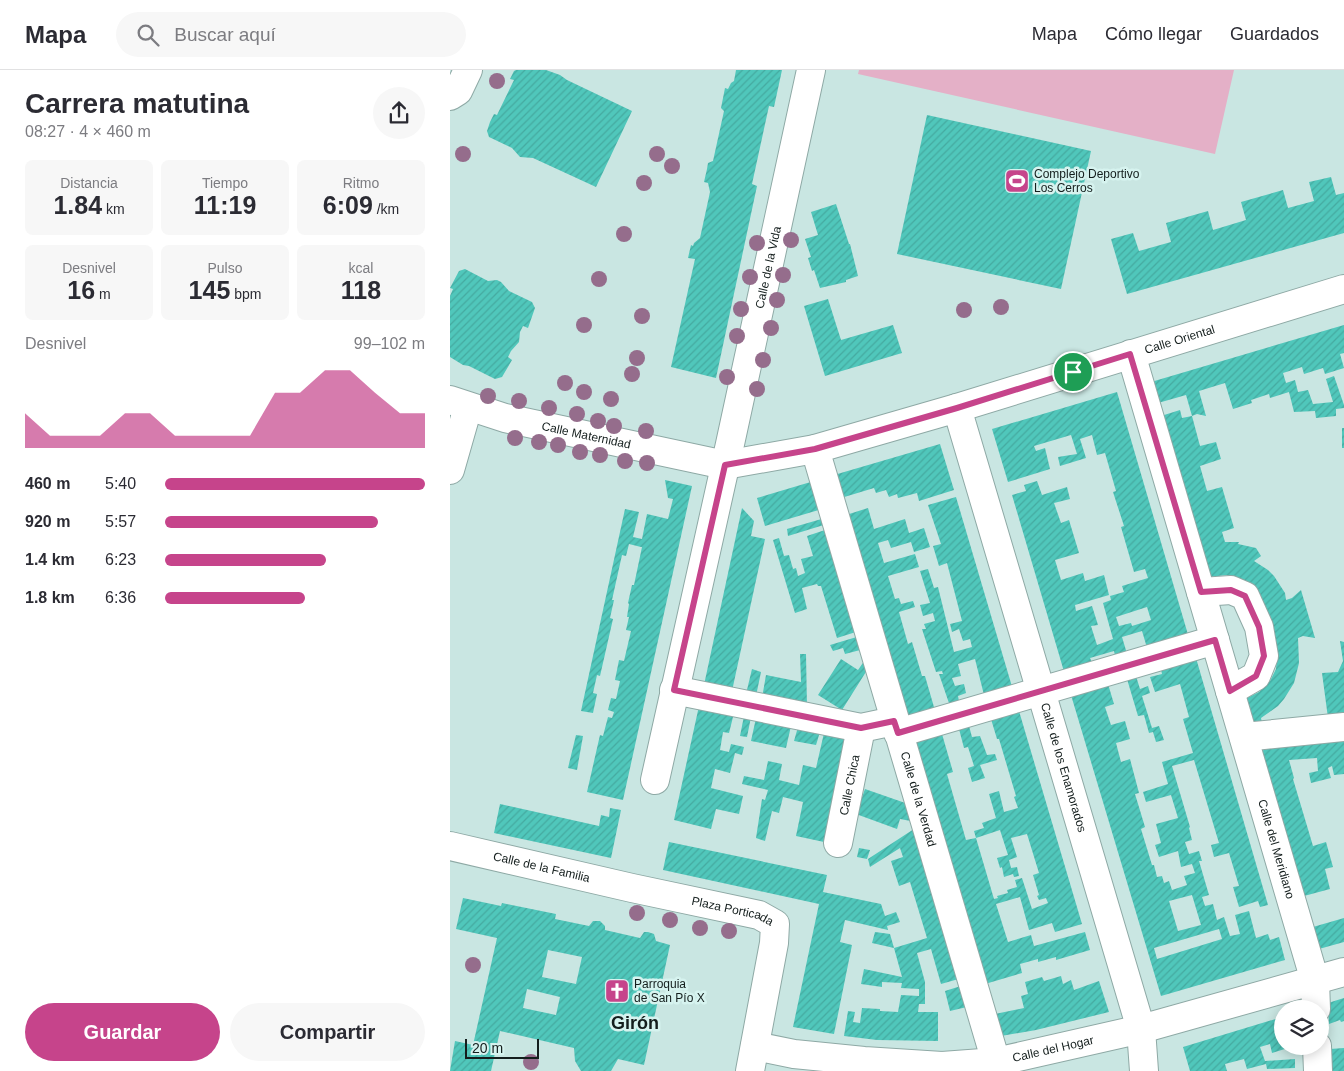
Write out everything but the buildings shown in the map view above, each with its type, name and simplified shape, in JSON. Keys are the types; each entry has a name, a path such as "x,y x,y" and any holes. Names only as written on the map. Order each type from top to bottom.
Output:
{"street":[{"path":"450,96 458,91 468,70"},
{"name":"Calle de la Vida","path":"655,780 811,70"},
{"name":"Calle Oriental","path":"725,465 815,449 957,408 1344,289"},
{"name":"Calle del Meridiano","path":"1130,354 1315,981 1316,1000"},
{"path":"450,470 459,404"},
{"name":"Calle Maternidad","path":"459,404 505,418 725,465"},
{"name":"Calle de los Enamorados","path":"957,408 1141,1029 1144,1071"},
{"name":"Calle de la Verdad","path":"815,449 996,1062"},
{"path":"1201,592 1231,590 1245,596 1259,627 1264,656 1256,676 1230,691"},
{"path":"674,690 861,728 896,727 1042,692 1215,640"},
{"path":"1244,737 1344,727"},
{"name":"Calle Chica","path":"838,843 861,728"},
{"name":"Calle de la Familia","path":"450,846 632,888"},
{"name":"Plaza Porticada","path":"632,888 759,915 774,924 774,943 753,1058"},
{"name":"Calle del Hogar","path":"753,1058 794,1054 942,1066 996,1062 1141,1029 1344,972"},
{"path":"1317,1055 1318,1071"}],"shaded area":[{"path":"859,70 1234,70 1215,154 858,74"}],"place":[{"name":"Complejo Deportivo Los Cerros","path":"1017,181"},
{"name":"Parroquia de San Pío X","path":"617,991"}],"district":[{"name":"Girón","path":"635,1023"}],"route":[{"path":"1130,354 1201,592 1231,590 1245,596 1259,627 1264,656 1256,676 1230,691 1215,640 898,733 894,721 861,728 674,690 725,465 815,449 1073,372 1130,354"}]}
